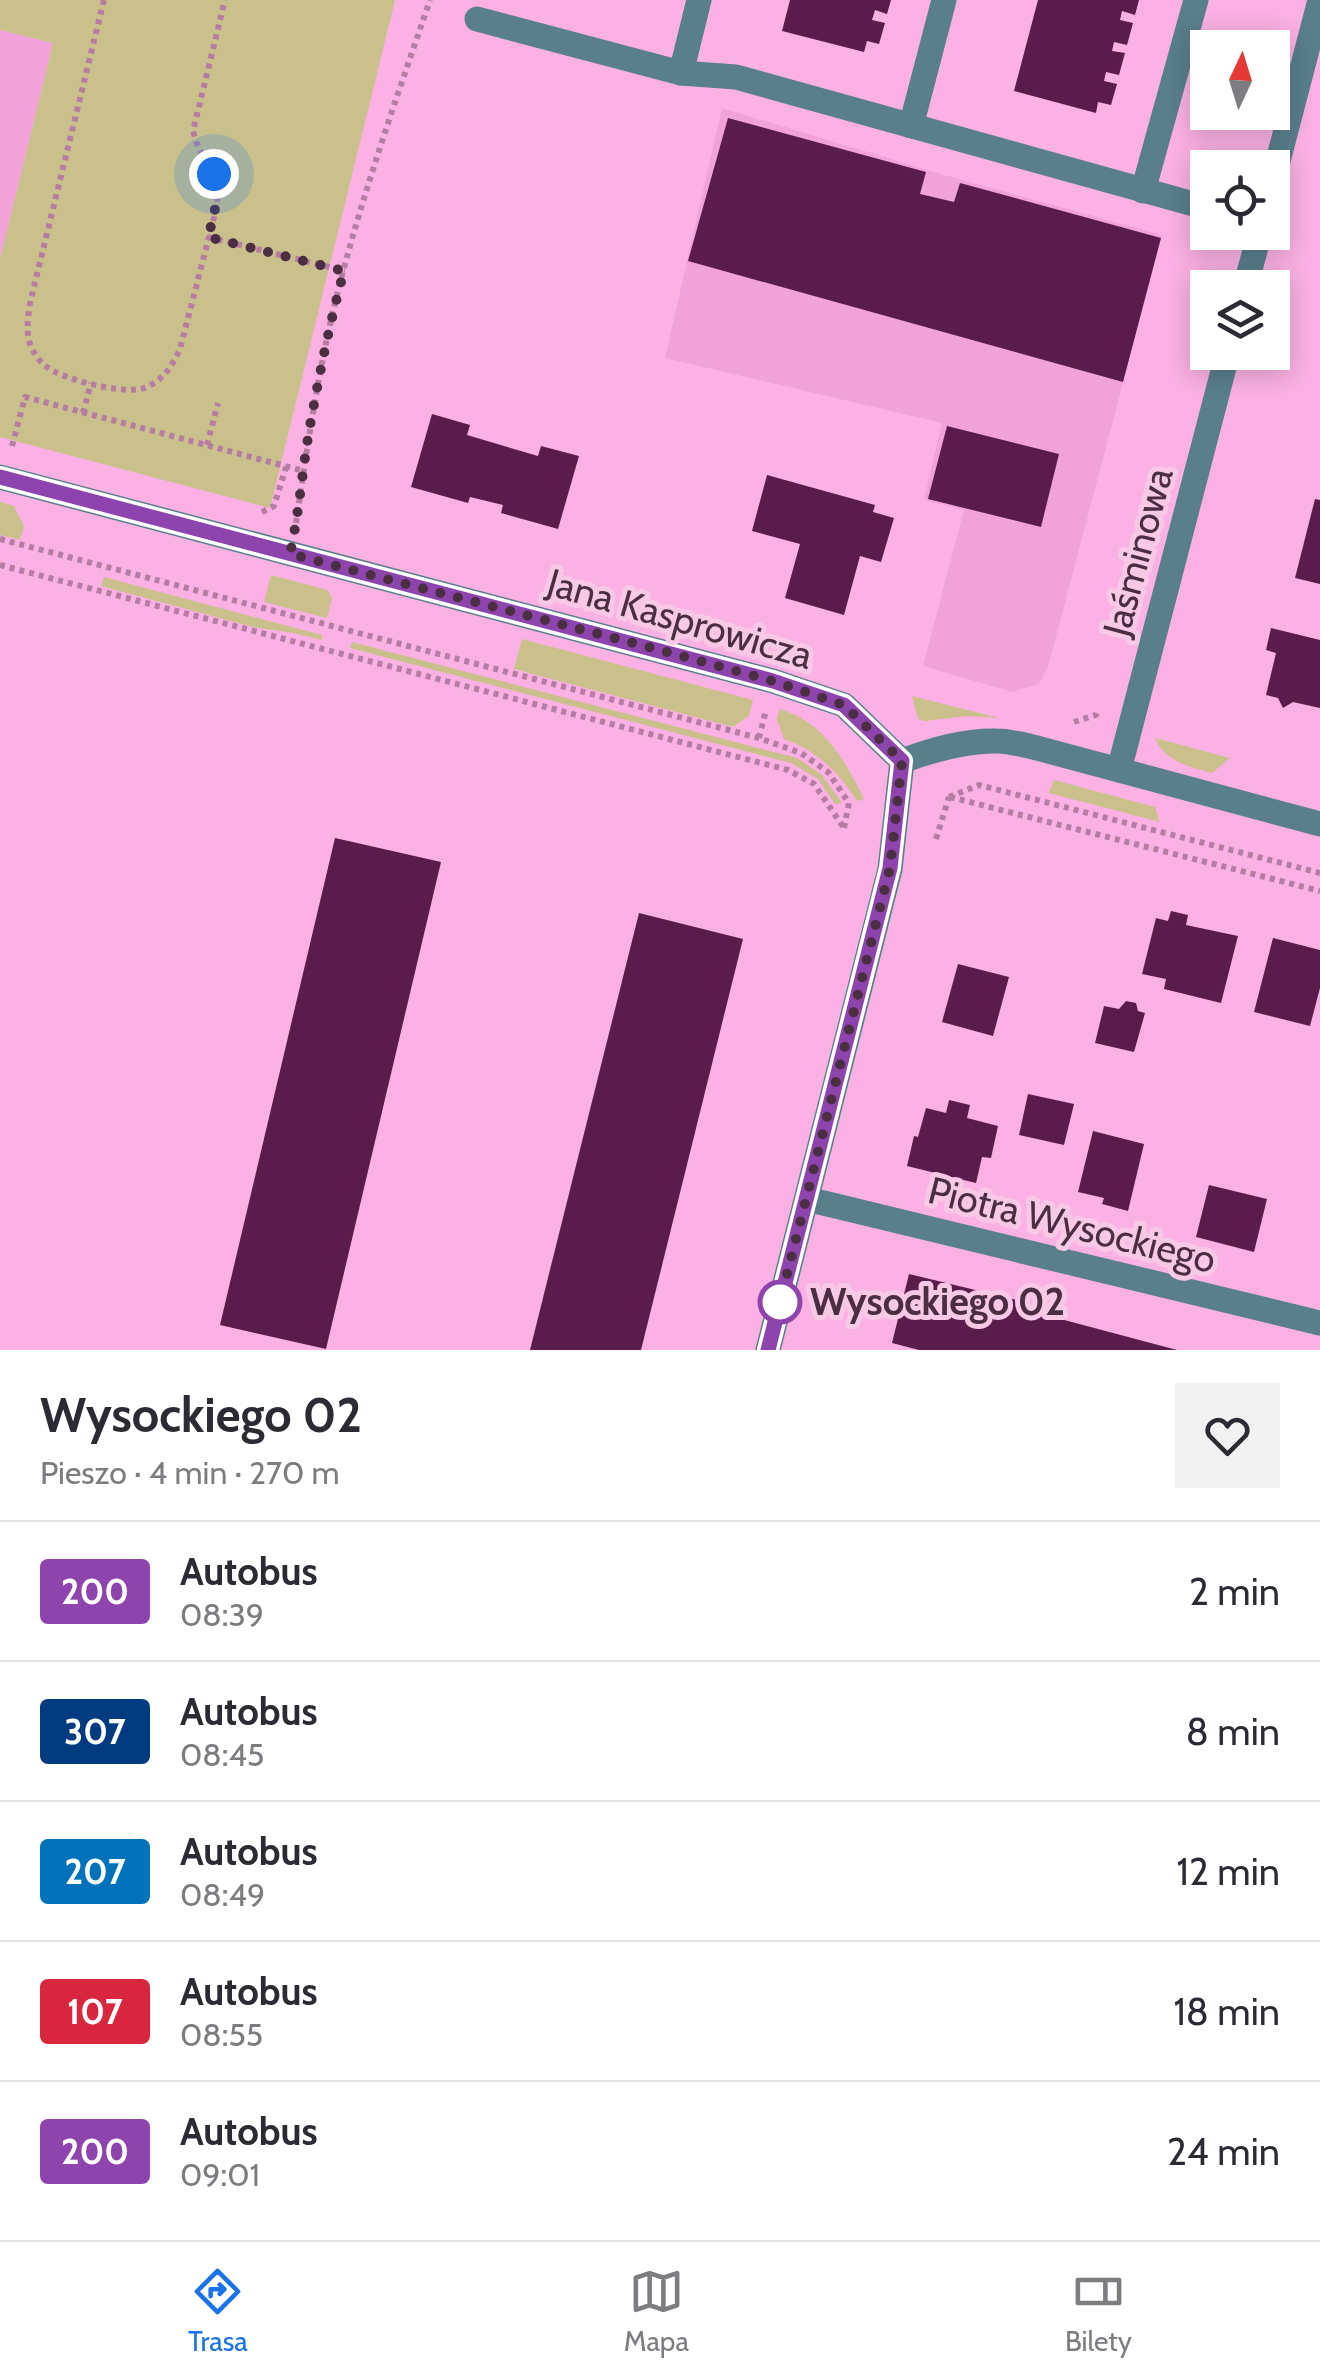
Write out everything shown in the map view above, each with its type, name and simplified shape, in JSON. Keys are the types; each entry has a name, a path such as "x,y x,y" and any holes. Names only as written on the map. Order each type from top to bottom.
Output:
{"street":[{"path":"681,73 699,0"},
{"path":"911,126 944,0"},
{"path":"1143,191 1196,0"},
{"path":"1281,150 1320,0"},
{"path":"477,19 681,73 736,78 1190,203"},
{"name":"Jaśminowa","path":"1119,770 1223,370"},
{"name":"Jana Kasprowicza","path":"0,477 773,681 844,705 902,761"},
{"path":"768,1350 890,868 902,761 930,751 999,741 1320,824"},
{"name":"Piotra Wysockiego","path":"807,1199 1320,1324"}],"path":[{"path":"104,0 56,192 28,336 47,368 70,378 132,391 154,384 170,368 180,349 216,206 218,187 193,131 225,0"},
{"path":"290,554 314,401 332,318 382,142 430,0"},
{"path":"208,237 344,271"},
{"path":"83,413 91,383"},
{"path":"11,450 25,398 304,472"},
{"path":"207,445 218,403"},
{"path":"256,516 274,506 286,466"},
{"path":"0,540 787,748 828,772 849,803 844,828 814,784 788,770 0,565"},
{"path":"936,840 949,797 979,784 1320,873"},
{"path":"949,797 1320,891"}],"shaded area":[{"path":"0,0 395,0 270,508 0,437 0,259 53,43 0,30"},
{"path":"0,30 53,43 0,259"},
{"path":"722,108 1162,235 1048,667 1039,684 1012,692 923,666 964,510 924,500 942,423 665,358"},
{"path":"0,502 14,506 24,526 20,540 0,535"},
{"path":"271,575 328,590 332,598 327,618 264,602"},
{"path":"104,577 322,635 322,640 253,627 101,586"},
{"path":"522,639 753,700 749,716 733,727 514,669"},
{"path":"352,642 797,758 821,774 842,803 835,804 818,779 791,763 350,648"},
{"path":"912,696 999,718 967,716 925,721 918,719"},
{"path":"780,709 821,733 864,799 857,801 817,756 784,739 777,719"},
{"path":"1155,738 1230,758 1212,773 1171,758"},
{"path":"1054,780 1155,807 1160,822 1049,793"}],"building":[{"path":"790,0 891,0 887,14 875,10 872,20 885,23 879,44 867,41 864,52 782,31"},
{"path":"1038,0 1139,0 1135,15 1122,11 1120,20 1133,23 1127,45 1114,42 1112,51 1125,53 1119,75 1106,72 1104,81 1117,84 1111,105 1098,102 1096,113 1014,91"},
{"path":"728,118 926,172 920,194 954,202 960,183 1161,238 1123,382 688,261"},
{"path":"432,414 470,425 467,435 538,456 541,446 579,456 558,529 501,513 503,505 470,497 468,503 411,487"},
{"path":"947,426 1059,454 1041,527 928,499"},
{"path":"767,475 875,505 873,512 894,518 881,562 860,556 844,615 785,598 800,544 752,531"},
{"path":"1315,499 1320,500 1320,584 1295,578"},
{"path":"1271,628 1320,640 1320,708 1293,702 1283,708 1278,698 1266,695 1276,653 1266,650"},
{"path":"335,838 441,862 326,1349 220,1325"},
{"path":"1171,911 1188,915 1186,925 1238,936 1221,1003 1164,989 1166,979 1142,974 1156,918 1168,921"},
{"path":"639,913 743,939 641,1350 530,1350"},
{"path":"1273,938 1320,950 1320,988 1310,1026 1254,1012"},
{"path":"958,964 1009,977 993,1036 942,1022"},
{"path":"1126,1001 1136,1003 1138,1011 1145,1013 1134,1052 1095,1043 1104,1006 1119,1009"},
{"path":"1028,1094 1074,1104 1064,1145 1019,1135"},
{"path":"949,1100 970,1105 967,1118 998,1126 991,1158 982,1157 976,1183 907,1166 926,1108 946,1113"},
{"path":"1093,1131 1144,1144 1128,1211 1102,1204 1104,1198 1078,1192"},
{"path":"1209,1185 1267,1199 1254,1252 1196,1237"},
{"path":"909,1274 1025,1302 1023,1309 1177,1350 919,1350 892,1343"}],"bus line":[{"name":"200","path":"0,477 773,681 844,705 902,761 890,868 768,1350"}],"place":[{"name":"Wysockiego 02","path":"780,1302"}],"route":[{"path":"214,174 218,187 208,237 344,271 311,418 290,554 645,646 844,705 902,761 890,868 780,1302"}]}
